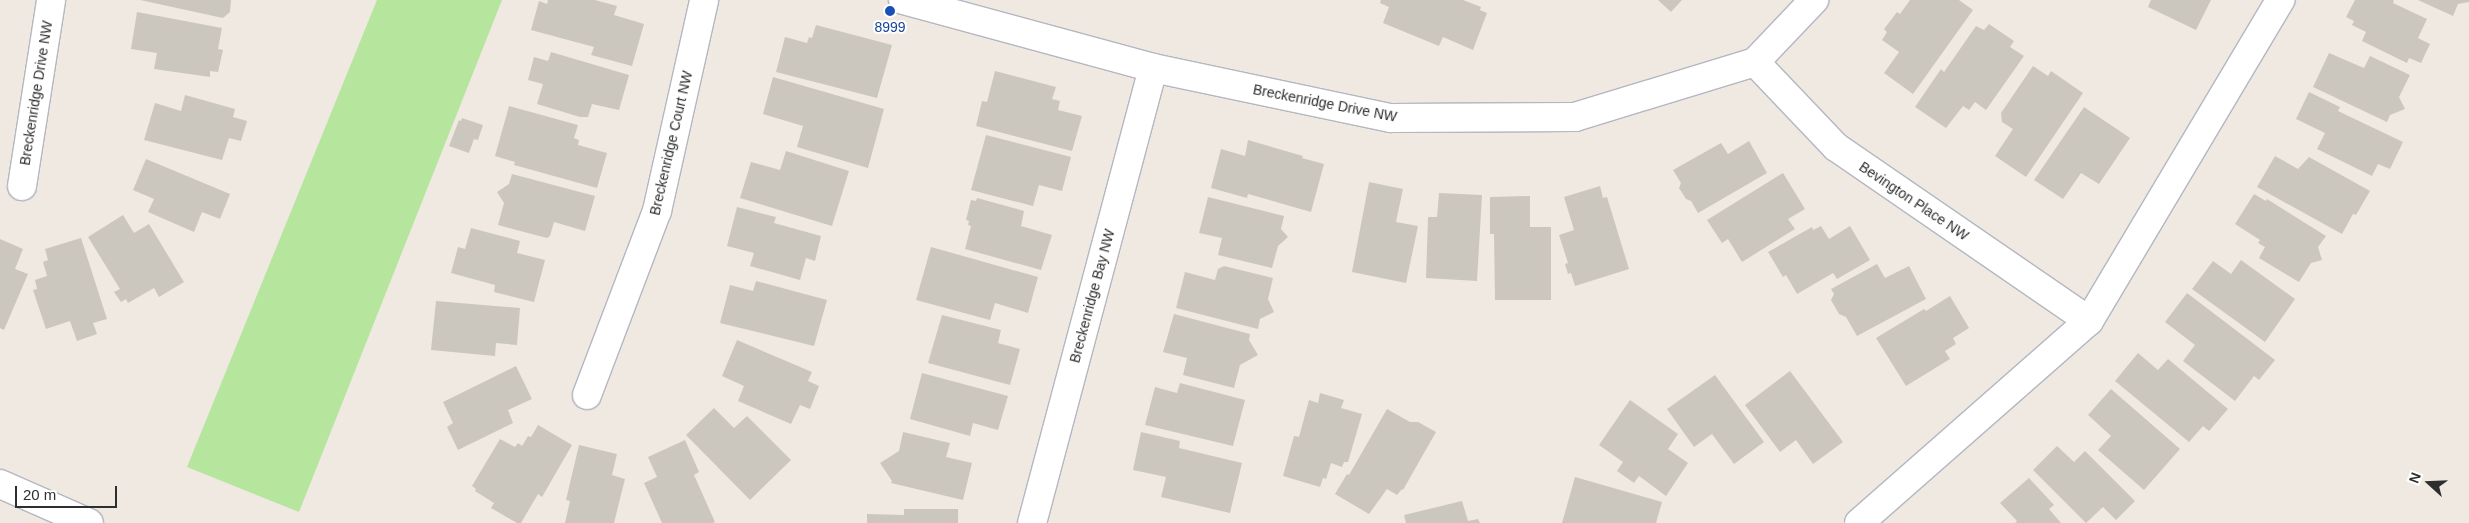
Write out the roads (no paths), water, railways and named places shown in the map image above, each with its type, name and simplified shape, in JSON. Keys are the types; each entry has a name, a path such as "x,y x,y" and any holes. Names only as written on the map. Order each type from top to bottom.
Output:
{"street":[{"name":"Breckenridge Drive NW","path":"22,186 51,0"},
{"name":"Breckenridge Court NW","path":"587,395 657,211 704,0"},
{"name":"Breckenridge Drive NW","path":"902,0 1153,68 1391,118 1575,117 1755,62 1814,0"},
{"path":"1858,523 2089,320 2280,0"},
{"name":"Bevington Place NW","path":"1755,62 1836,147 2089,320"},
{"name":"Breckenridge Bay NW","path":"1032,523 1153,68"},
{"path":"0,484 89,523"}],"place":[{"name":"8999","path":"890,11"}]}
